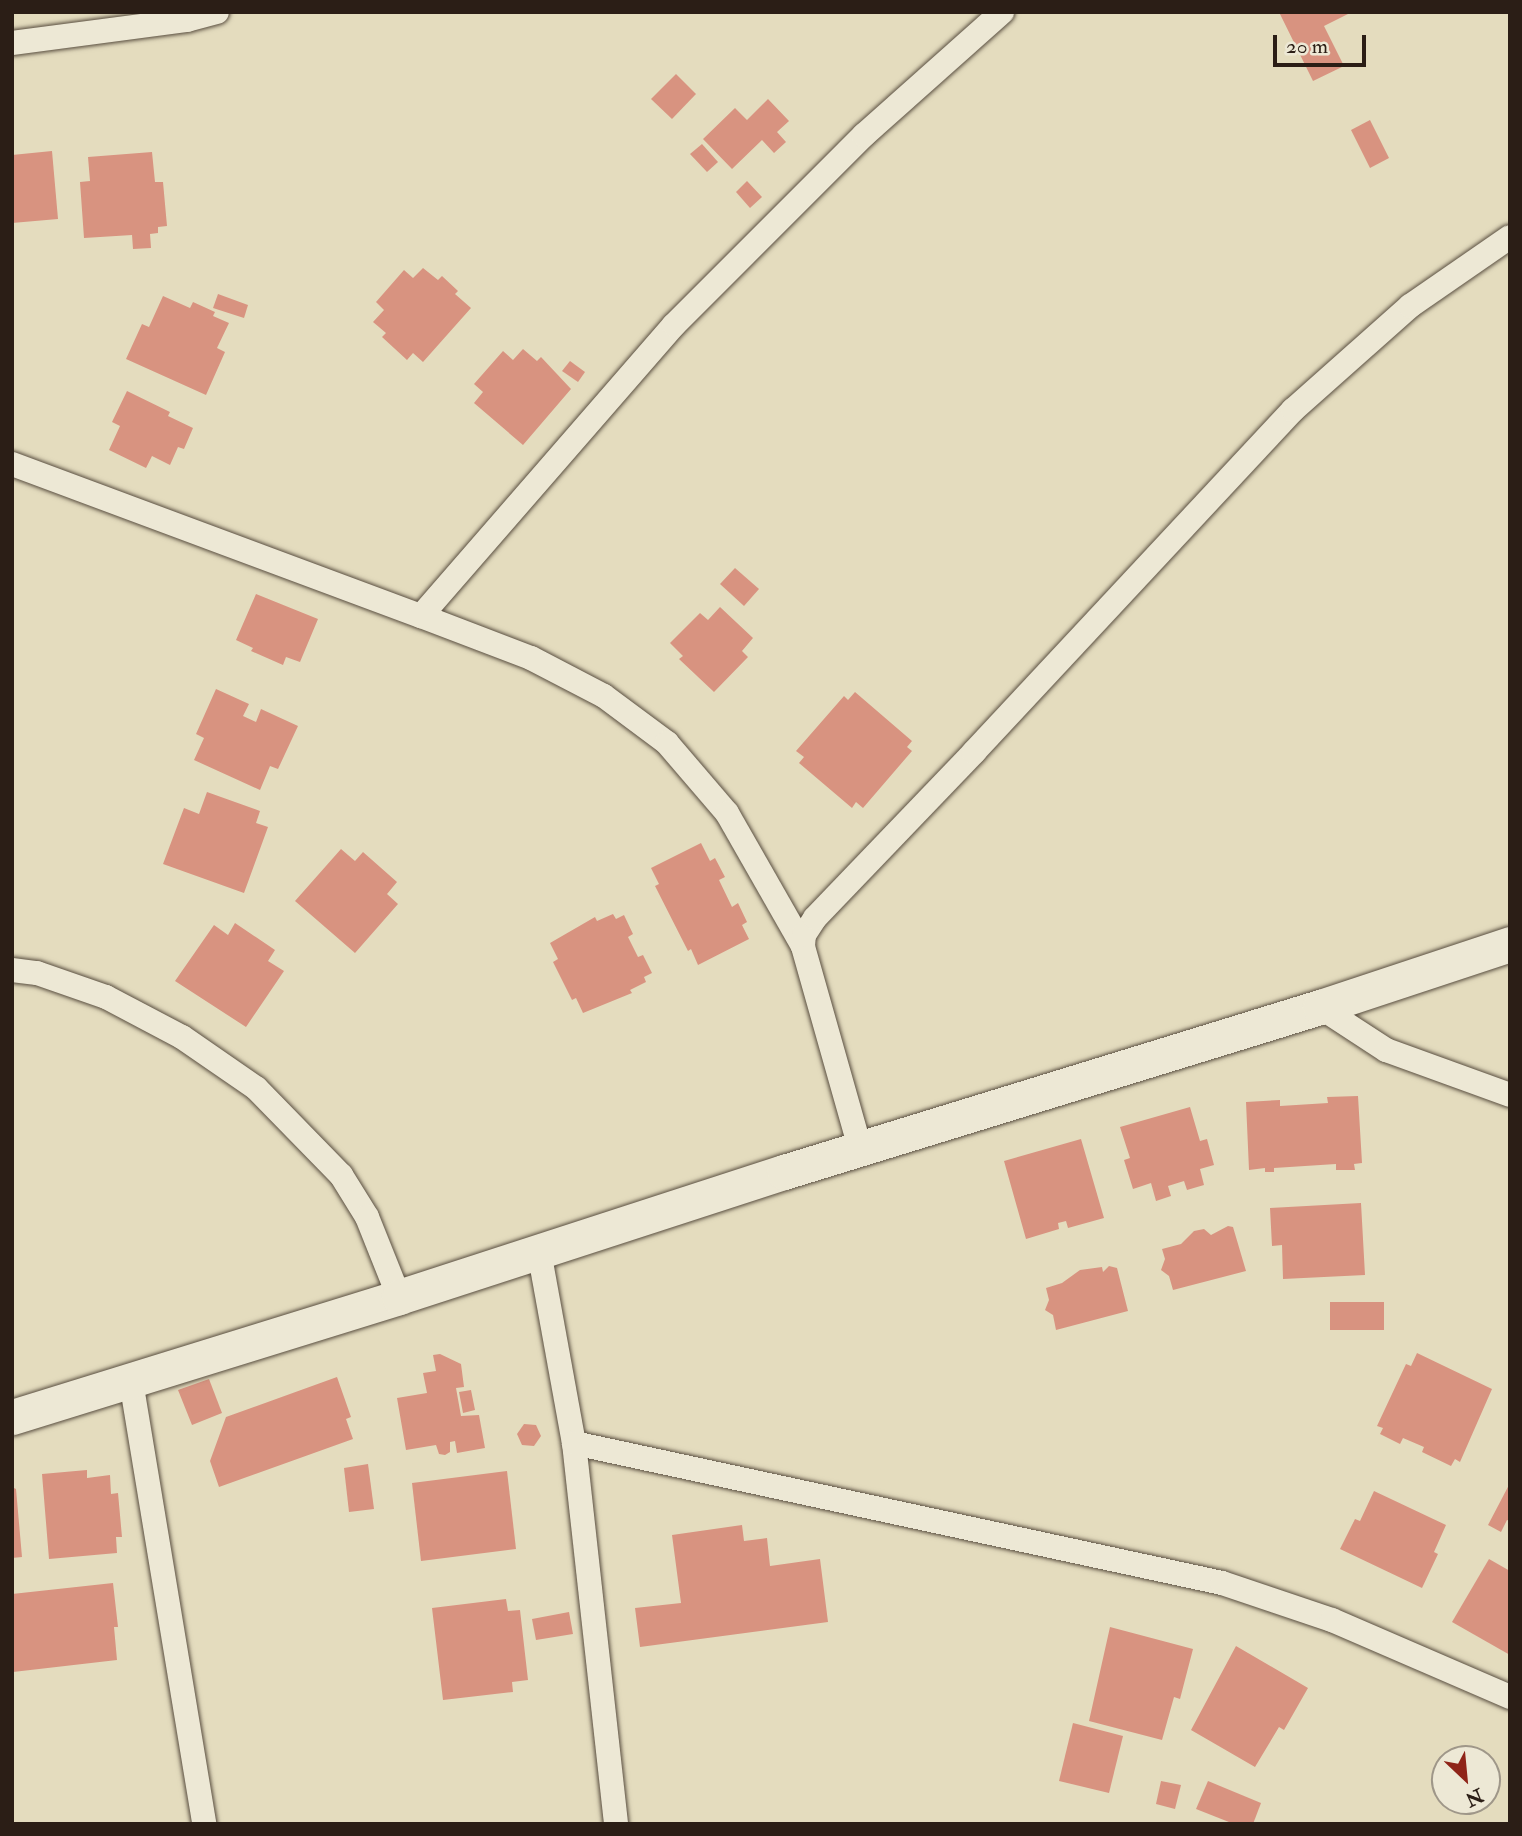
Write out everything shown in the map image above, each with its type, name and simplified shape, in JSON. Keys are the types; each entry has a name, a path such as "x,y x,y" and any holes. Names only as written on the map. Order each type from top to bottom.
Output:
{"street":[{"path":"12,43 187,20 216,12"},
{"path":"421,616 674,325 864,135 1002,12"},
{"path":"803,946 804,935 815,918 1293,410 1410,306 1510,237"},
{"path":"12,464 543,664 604,696 667,743 727,813 803,946 860,1149"},
{"path":"12,1417 1320,1007 1510,944"},
{"path":"12,970 37,973 106,997 183,1037 256,1088 341,1175 367,1217 399,1297"},
{"path":"1320,1007 1386,1050 1510,1095"},
{"path":"539,1251 574,1443 615,1824"},
{"path":"131,1381 204,1824"},
{"path":"574,1443 1222,1583 1332,1620 1510,1698"}],"building":[{"path":"1279,12 1352,12 1324,26 1344,66 1313,81"},
{"path":"676,74 696,94 672,119 651,99"},
{"path":"768,99 789,121 777,132 786,142 774,153 762,140 732,169 703,139 735,108 747,120"},
{"path":"1370,120 1389,158 1370,168 1351,130"},
{"path":"702,144 718,162 707,172 690,154"},
{"path":"52,151 58,219 12,223 12,155"},
{"path":"152,152 155,182 163,182 167,226 158,227 158,233 150,234 151,248 133,249 132,235 84,238 80,182 90,181 88,157"},
{"path":"747,181 762,197 750,208 736,192"},
{"path":"423,268 438,280 442,276 458,291 455,294 471,308 423,362 413,353 407,360 382,337 386,333 373,322 384,310 376,302 404,270 413,278"},
{"path":"218,294 248,305 244,318 213,308"},
{"path":"163,296 190,308 193,302 215,312 213,316 229,323 217,348 225,352 206,395 126,359 142,324 149,327"},
{"path":"523,349 537,361 541,357 571,389 523,445 474,403 483,392 474,384 503,351 513,360"},
{"path":"570,361 585,372 578,382 562,371"},
{"path":"127,391 170,412 168,416 193,428 184,449 178,447 170,465 152,456 146,468 109,450 120,426 112,422"},
{"path":"735,568 759,589 744,606 720,584"},
{"path":"256,594 318,619 300,662 286,657 283,665 251,651 253,648 236,640"},
{"path":"720,607 753,638 742,651 748,657 714,692 679,659 683,656 670,643 700,613 708,620"},
{"path":"216,689 249,704 243,716 256,722 261,709 298,726 278,769 270,766 260,790 194,760 204,738 196,734"},
{"path":"855,692 912,741 907,747 912,751 863,808 856,802 852,808 799,763 804,757 796,751 844,696 848,700"},
{"path":"207,792 260,811 256,823 268,827 244,893 163,864 184,808 199,814"},
{"path":"701,843 710,861 715,858 725,877 719,880 732,907 738,903 747,922 742,925 749,939 698,965 655,886 659,884 651,868"},
{"path":"341,849 355,861 363,852 397,882 387,894 398,904 355,953 295,901"},
{"path":"613,914 616,919 624,915 633,934 628,937 638,957 643,955 652,973 644,977 646,982 630,990 632,993 583,1013 576,998 572,1000 553,962 558,959 550,943 595,917 597,921"},
{"path":"235,923 275,950 268,961 284,971 246,1027 175,981 214,925 228,935"},
{"path":"1358,1096 1362,1163 1354,1164 1355,1170 1336,1170 1336,1164 1274,1168 1274,1172 1265,1172 1265,1168 1249,1170 1246,1102 1280,1100 1280,1106 1328,1103 1327,1097"},
{"path":"1190,1107 1200,1141 1207,1139 1214,1165 1200,1169 1204,1185 1187,1190 1184,1181 1168,1186 1171,1196 1156,1201 1151,1183 1133,1189 1124,1160 1130,1158 1120,1127"},
{"path":"1081,1139 1104,1218 1068,1228 1066,1221 1058,1223 1059,1229 1026,1239 1004,1161"},
{"path":"1361,1203 1365,1275 1283,1279 1282,1245 1272,1246 1270,1208"},
{"path":"1228,1226 1233,1227 1246,1271 1173,1290 1169,1276 1161,1270 1165,1259 1162,1249 1181,1244 1194,1231 1204,1229 1211,1235"},
{"path":"1109,1266 1117,1268 1128,1311 1056,1330 1053,1315 1045,1310 1049,1300 1046,1288 1062,1283 1080,1270 1102,1267 1103,1272"},
{"path":"1330,1302 1384,1302 1384,1330 1330,1330"},
{"path":"1417,1353 1492,1389 1460,1462 1455,1459 1451,1466 1422,1452 1424,1447 1403,1438 1400,1444 1380,1434 1383,1428 1377,1426 1406,1364 1411,1366"},
{"path":"440,1354 461,1364 464,1387 456,1388 461,1416 479,1415 485,1448 457,1453 455,1441 450,1442 450,1452 445,1455 439,1454 436,1445 406,1450 397,1398 427,1393 423,1373 436,1371 433,1355"},
{"path":"337,1377 351,1417 346,1419 353,1439 219,1487 210,1461 226,1417"},
{"path":"209,1379 222,1413 192,1425 178,1390"},
{"path":"471,1390 475,1410 463,1413 459,1392"},
{"path":"524,1424 536,1425 541,1436 534,1446 522,1445 517,1434"},
{"path":"368,1464 374,1509 349,1512 344,1468"},
{"path":"87,1470 87,1478 110,1475 111,1494 118,1493 122,1537 116,1537 117,1553 49,1559 42,1474"},
{"path":"507,1471 516,1549 421,1561 412,1483"},
{"path":"1510,1483 1510,1521 1507,1520 1501,1532 1488,1525"},
{"path":"12,1487 16,1489 22,1557 12,1558"},
{"path":"1374,1491 1446,1525 1434,1552 1438,1554 1422,1588 1340,1549 1355,1519 1360,1521"},
{"path":"742,1525 744,1541 767,1538 770,1566 820,1559 828,1622 640,1647 635,1608 681,1603 672,1535"},
{"path":"1489,1559 1510,1571 1510,1655 1452,1622"},
{"path":"113,1583 118,1627 114,1627 117,1660 13,1672 12,1594"},
{"path":"506,1599 508,1611 520,1610 528,1680 512,1682 513,1692 443,1700 432,1608"},
{"path":"569,1612 573,1634 536,1640 532,1619"},
{"path":"1110,1627 1193,1649 1180,1699 1174,1697 1162,1740 1089,1721"},
{"path":"1236,1646 1308,1688 1284,1730 1279,1727 1255,1767 1191,1730"},
{"path":"1073,1723 1123,1736 1109,1793 1059,1781"},
{"path":"1161,1781 1181,1785 1175,1809 1156,1804"},
{"path":"1208,1781 1261,1803 1253,1824 1234,1824 1196,1809"}]}
